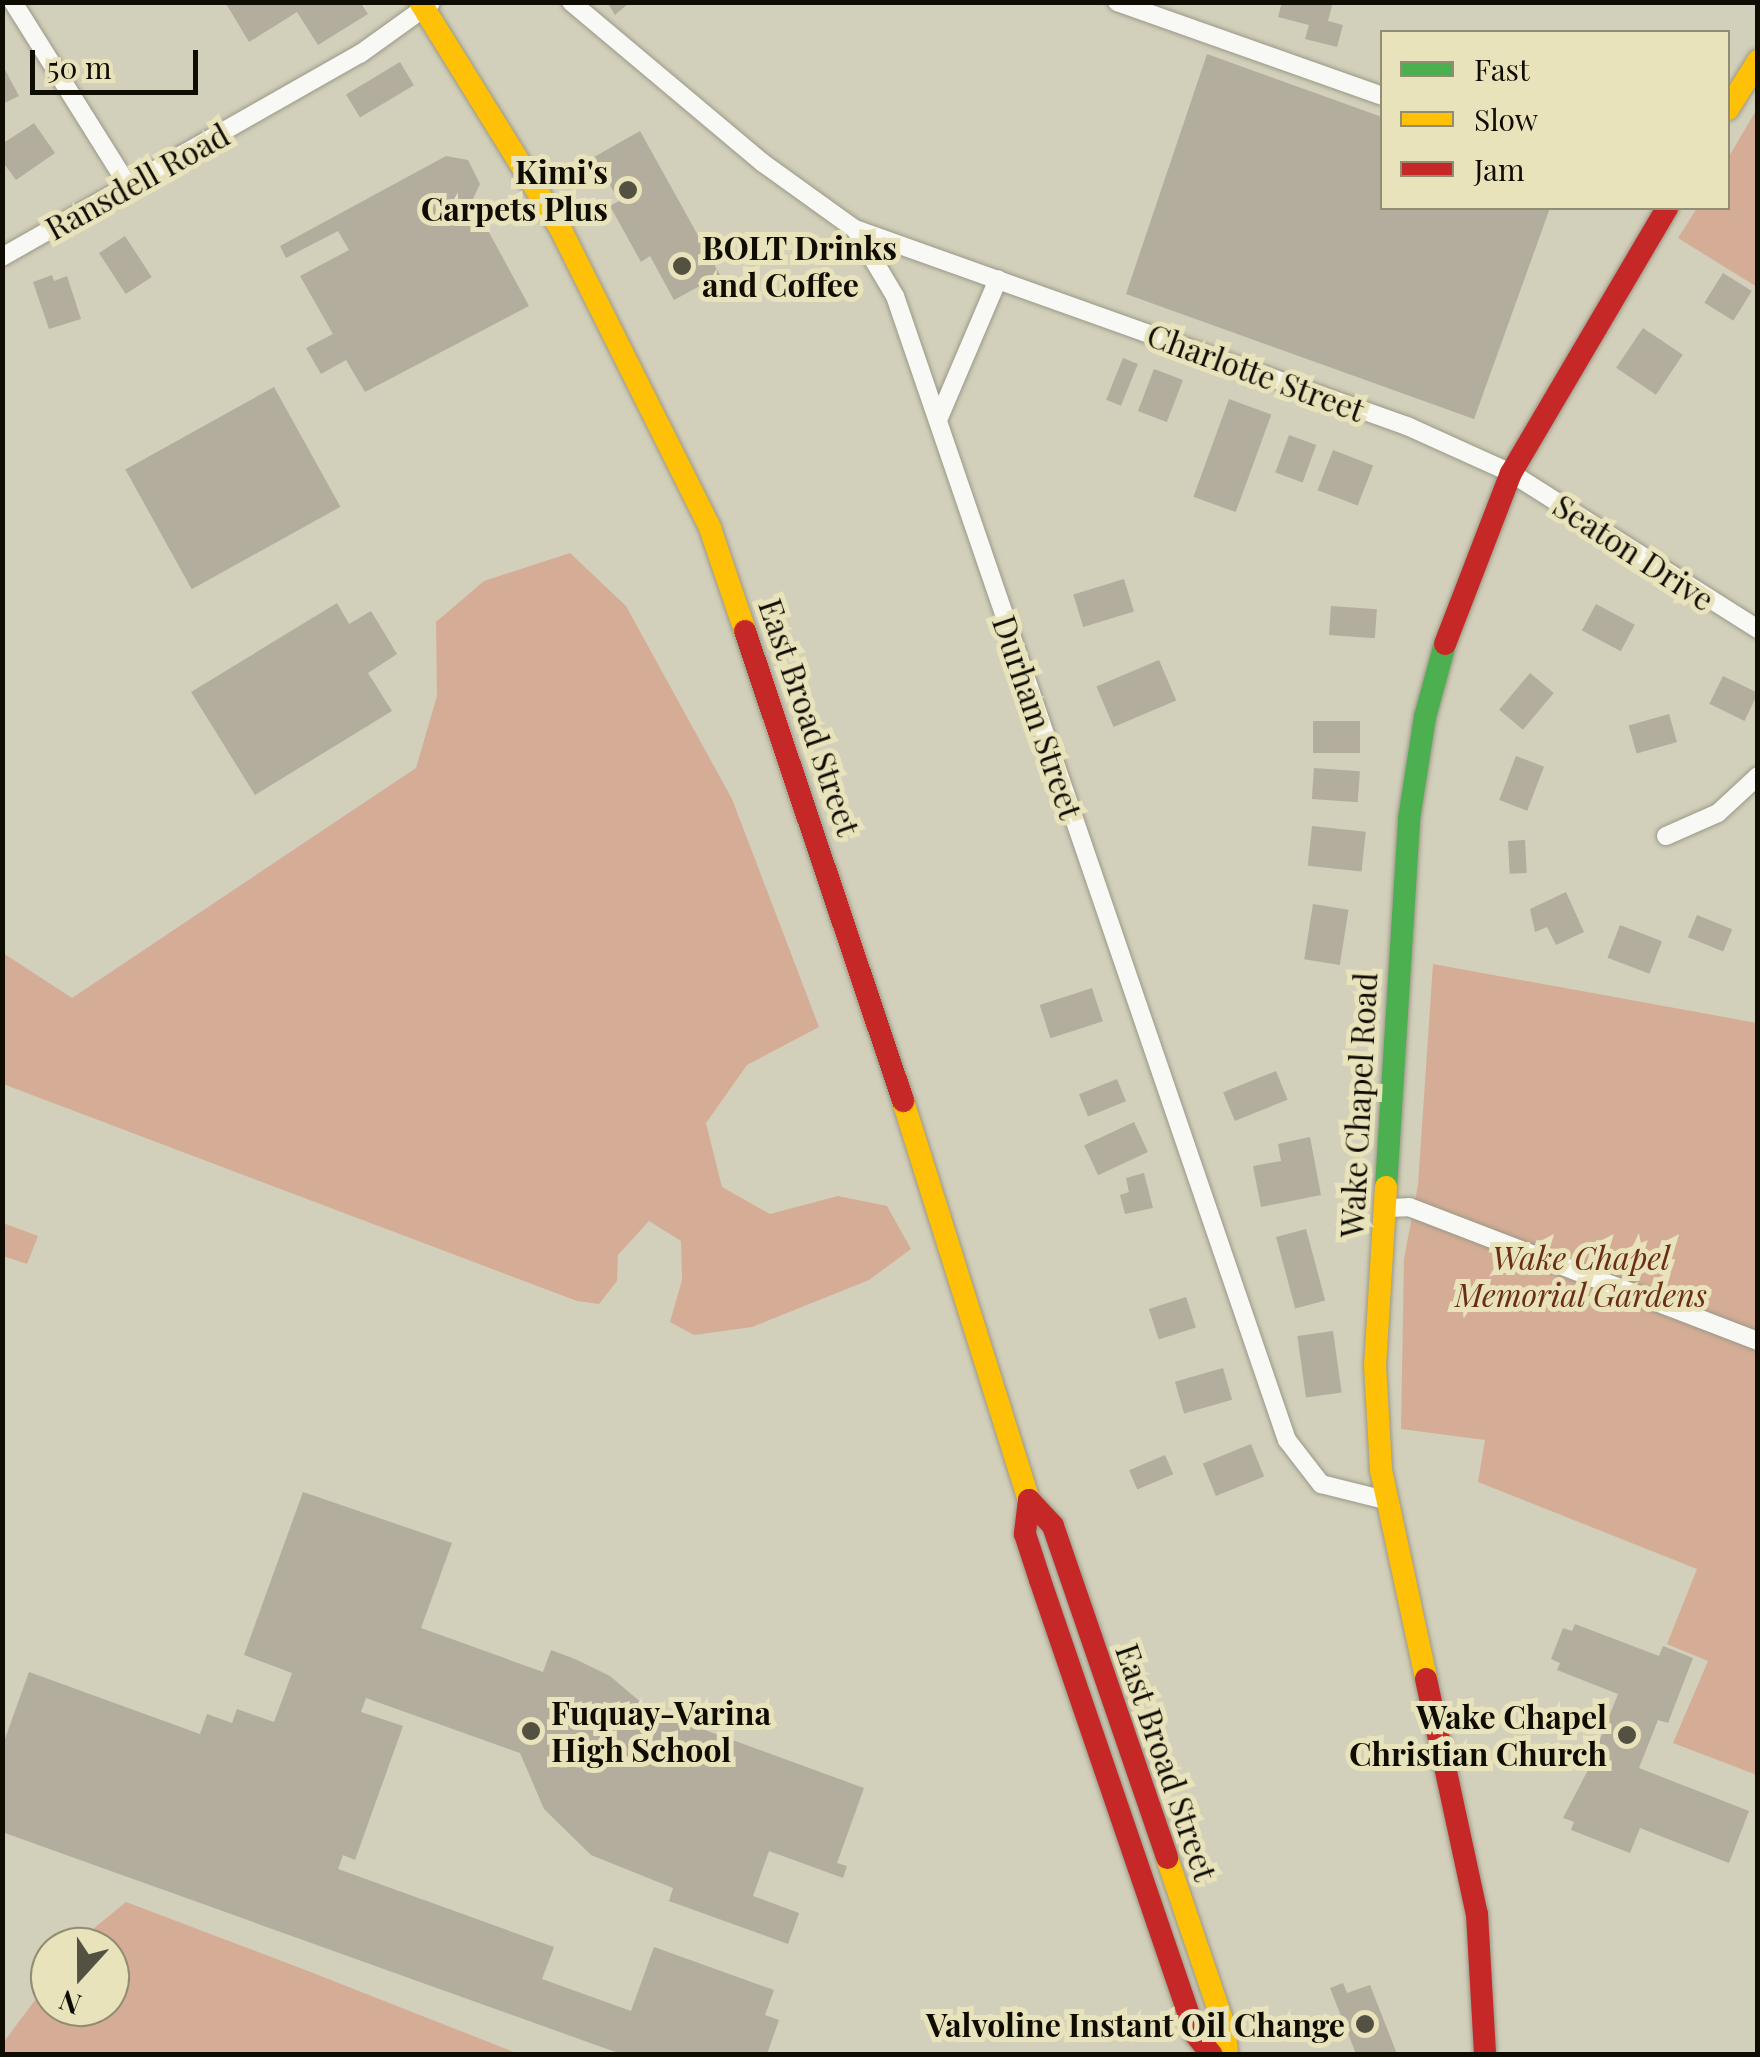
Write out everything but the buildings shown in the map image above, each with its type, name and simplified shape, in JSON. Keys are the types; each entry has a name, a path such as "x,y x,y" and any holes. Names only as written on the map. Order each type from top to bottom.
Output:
{"main road":[{"name":"East Broad Street","path":"425,4 559,226 710,528 858,960 1029,1500 1025,1534 1040,1580 1195,2034 1211,2054"},
{"path":"1730,106 1758,60"},
{"name":"Wake Chapel Road","path":"1485,2054 1470,1879 1385,1500 1375,1365 1409,819 1425,717 1446,642 1511,473 1665,210"},
{"name":"East Broad Street","path":"1029,1500 1053,1526 1224,2025 1227,2054"}],"street":[{"path":"12,2 129,188"},
{"name":"Durham Street","path":"571,2 763,163 855,229 895,296 1287,1440 1321,1484 1385,1500"},
{"path":"1118,2 1380,95"},
{"name":"Ransdell Road","path":"2,256 129,188 360,54 425,4"},
{"name":"Charlotte Street","path":"855,229 1407,426 1511,473"},
{"path":"938,420 998,279"},
{"name":"Seaton Drive","path":"1511,473 1758,629"},
{"path":"1666,836 1718,813 1756,781"},
{"path":"1385,1208 1410,1208 1758,1342"}],"green space":[{"path":"1757,109 1757,287 1678,238 1696,210 1730,210 1730,155"},
{"path":"570,553 626,606 732,799 819,1027 747,1065 706,1123 722,1187 770,1214 838,1196 887,1206 911,1249 869,1280 752,1327 694,1335 670,1322 682,1280 681,1241 649,1221 618,1255 617,1281 599,1304 577,1301 3,1084 3,953 72,998 416,768 437,696 436,622 484,581"},
{"name":"Wake Chapel Memorial Gardens","path":"1433,964 1757,1023 1757,1775 1673,1743 1708,1661 1667,1644 1697,1569 1478,1482 1485,1440 1401,1429 1404,1259 1418,1185"},
{"path":"3,1223 38,1236 27,1264 3,1256"},
{"path":"126,1902 519,2054 3,2054 3,2043 30,2007 30,2027 130,2027 130,1927 95,1927"}],"traffic: fast":[{"path":"1386,1187 1409,819 1425,717 1445,644"}],"traffic: slow":[{"path":"420,2 559,226 710,528 745,631"},
{"path":"1730,106 1758,61"},
{"path":"903,1101 1029,1500"},
{"path":"1386,1187 1375,1365 1381,1470 1426,1679"},
{"path":"1167,1858 1224,2025 1227,2054"}],"traffic: jam":[{"path":"1445,644 1511,473 1666,210"},
{"path":"745,631 903,1101"},
{"path":"1029,1500 1025,1534 1040,1580 1195,2034 1211,2054"},
{"path":"1029,1500 1053,1526 1167,1858"},
{"path":"1426,1679 1477,1914 1485,2054"}],"place":[{"name":"Kimi's Carpets Plus","path":"628,190"},
{"name":"BOLT Drinks and Coffee","path":"682,266"},
{"name":"Fuquay-Varina High School","path":"531,1731"},
{"name":"Wake Chapel Christian Church","path":"1627,1735"},
{"name":"Valvoline Instant Oil Change","path":"1365,2024"}]}
